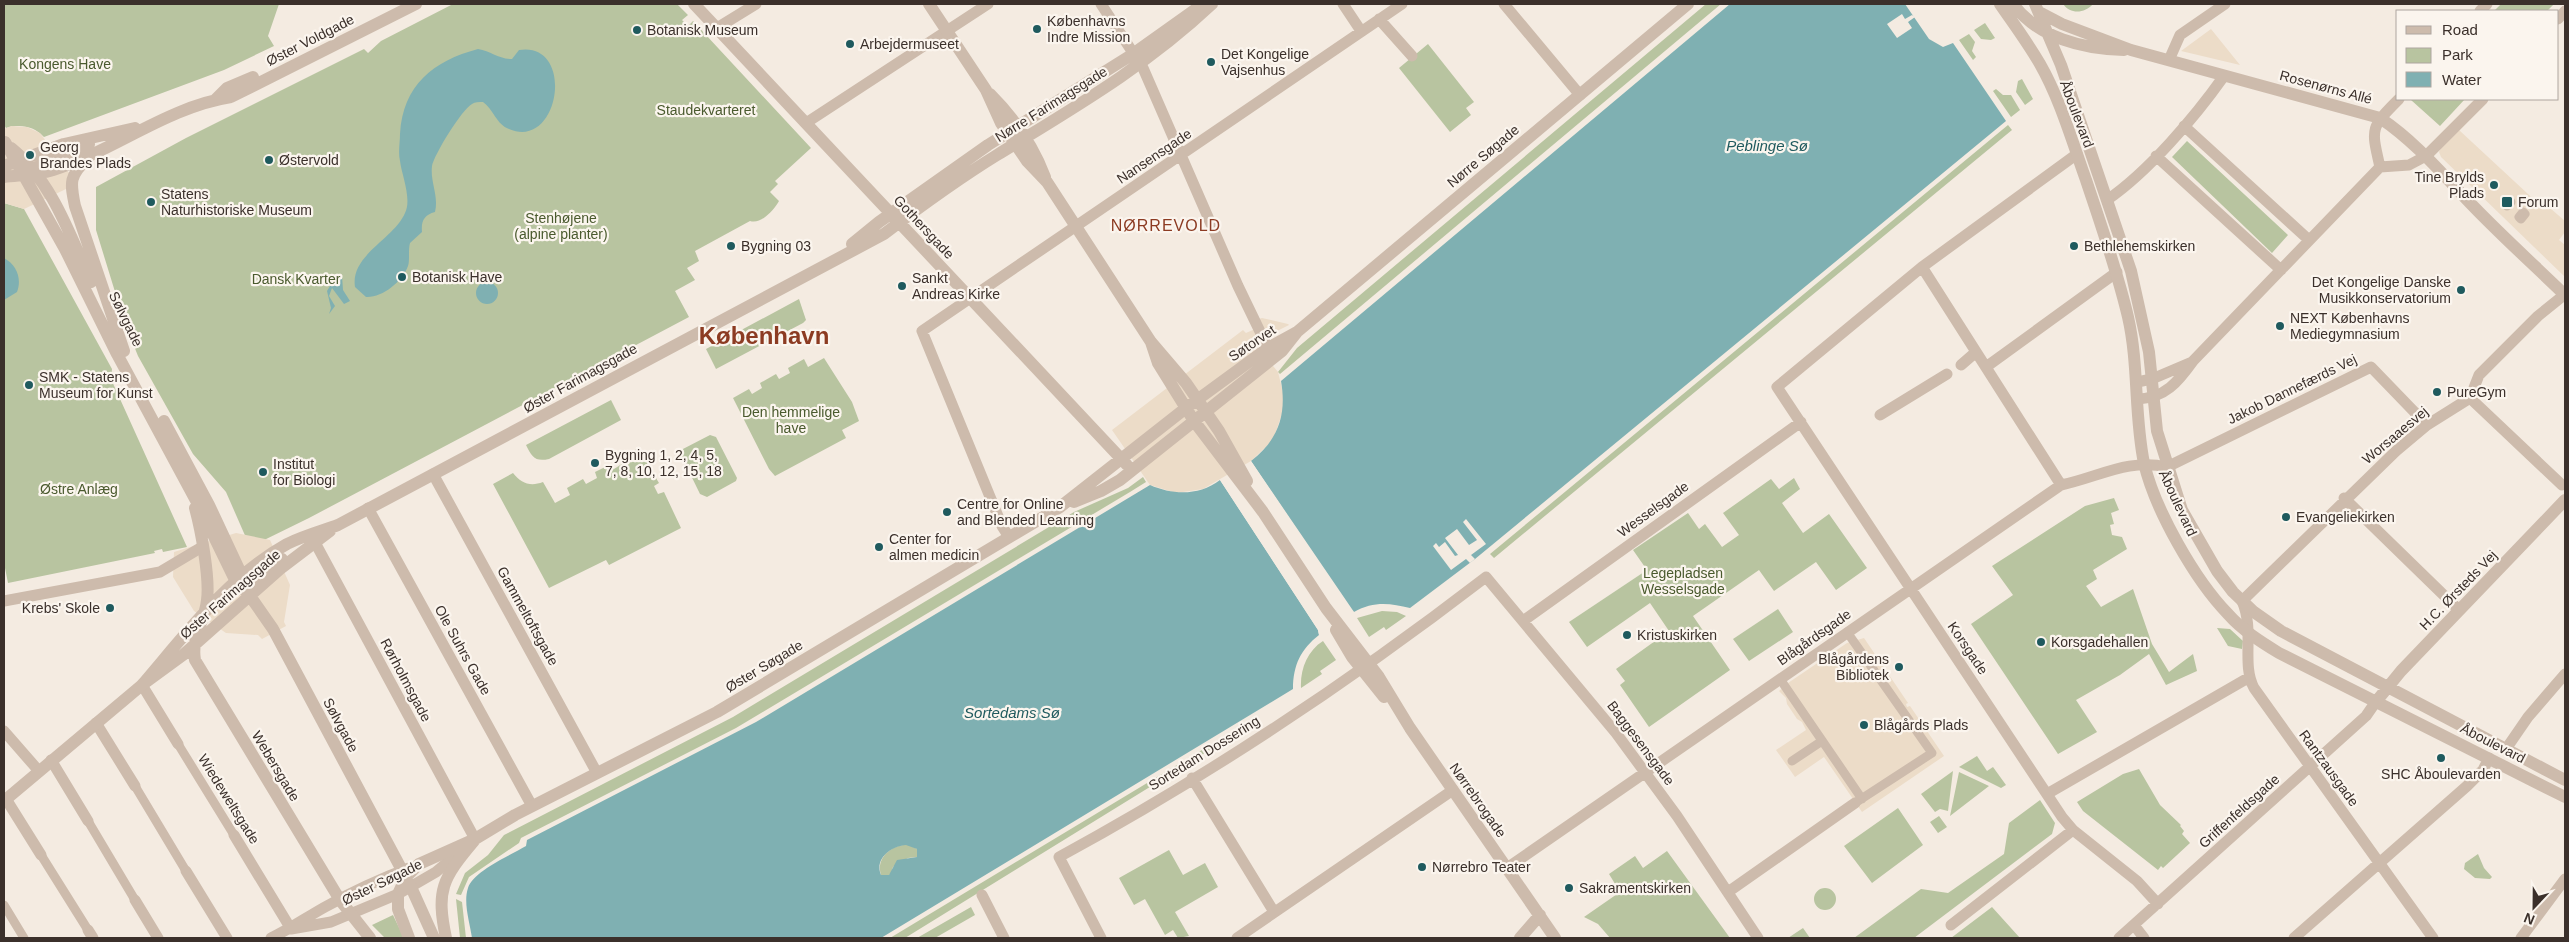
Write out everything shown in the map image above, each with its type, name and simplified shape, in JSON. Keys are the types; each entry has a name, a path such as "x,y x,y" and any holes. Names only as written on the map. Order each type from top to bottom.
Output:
{"street":[{"name":"Øster Voldgade","path":"215,100 227,88 264,72 398,4"},
{"name":"Øster Voldgade","path":"4,166 53,171 156,123 215,100 231,97 416,4"},
{"name":"Gothersgade","path":"694,4 1133,470"},
{"path":"717,28 756,4"},
{"path":"929,4 986,90 1006,110 1013,130 1020,141 1026,161 1047,182 1151,342 1158,363 1194,421 1263,512"},
{"path":"806,123 988,4"},
{"path":"1101,4 1141,65 1238,286 1268,348"},
{"name":"Nørre Farimagsgade","path":"895,218 1013,130 1133,54 1204,4"},
{"name":"Nørre Farimagsgade","path":"895,218 1141,65 1212,4"},
{"path":"1343,4 1361,31"},
{"name":"Nansensgade","path":"1009,537 1002,526 922,331 1402,4"},
{"path":"1504,4 1580,95"},
{"name":"Nørre Søgade","path":"1298,332 1688,4"},
{"name":"Åboulevard","path":"2000,4 2044,73 2077,154 2117,272 2134,348 2138,399 2148,463 2157,500 2186,556 2213,597 2249,633 2294,661 2565,797"},
{"name":"Rosenørns Allé","path":"2013,4 2032,24 2050,34 2103,49 2131,50"},
{"path":"2169,60 2180,35 2225,4"},
{"name":"Åboulevard","path":"2038,8 2050,34 2107,200 2141,309 2152,379 2157,431 2167,467 2182,510 2221,576 2242,601 2281,631 2565,780"},
{"name":"Rosenørns Allé","path":"2038,8 2065,25 2131,50 2380,118 2426,156 2475,208 2565,295"},
{"path":"1379,19 1412,56"},
{"path":"2107,200 2121,191 2156,156 2207,100 2224,76"},
{"path":"2380,167 2373,135 2380,118 2398,100"},
{"path":"2138,399 2153,399 2173,386 2193,361 2380,167 2409,165 2426,156 2482,100"},
{"path":"27,167 93,142 156,123"},
{"path":"2184,126 2309,240"},
{"name":"Sølvgade","path":"4,142 27,167 62,216 124,351 183,455 241,582"},
{"path":"94,152 75,172 72,188 75,206 124,351"},
{"path":"2061,485 1922,267 2077,154"},
{"path":"2156,156 2281,270"},
{"name":"Øster Voldgade","path":"4,177 27,167"},
{"name":"Sølvgade","path":"27,167 117,354 241,582 273,629 406,878 434,938"},
{"name":"Øster Farimagsgade","path":"142,686 201,620 241,582 368,508 837,257 884,234 895,218"},
{"name":"Korsgade","path":"1922,267 1777,387 2047,794 2073,830 2130,875 2158,904"},
{"path":"1986,367 2117,272"},
{"path":"2562,485 2470,398 2479,375 2484,369 2538,316 2565,295"},
{"name":"Søtorvet","path":"1060,507 1186,408 1268,348 1298,332"},
{"name":"Søtorvet","path":"1060,507 1100,492 1133,470 1282,351 1298,332"},
{"path":"1151,342 1161,351 1206,412 1227,444 1263,512"},
{"path":"1961,365 1976,352"},
{"path":"2137,382 2152,379 2193,361"},
{"name":"Jakob Dannefærds Vej","path":"2167,467 2371,367 2427,425"},
{"path":"1880,415 1947,374"},
{"name":"Worsaaesvej","path":"2242,601 2344,498 2427,425 2470,398"},
{"name":"Wesselsgade","path":"1523,621 1800,422"},
{"path":"2148,463 2167,467"},
{"name":"Blågårdsgade","path":"1507,868 1910,587 2061,485 2120,467 2148,463"},
{"name":"Gammeltoftsgade","path":"432,474 597,772"},
{"name":"Sølvgade","path":"183,475 197,515 207,588 207,601 194,646"},
{"path":"2344,498 2459,610"},
{"name":"H.C. Ørsteds Vej","path":"2375,703 2387,687 2459,610 2565,500"},
{"name":"Øster Søgade","path":"406,878 419,864 475,839 532,806 717,712 1060,507"},
{"name":"Ole Suhrs Gade","path":"368,508 532,806"},
{"name":"Nørrebrogade","path":"1263,512 1326,608 1339,638 1365,666 1410,728 1555,938"},
{"name":"Øster Farimagsgade","path":"5,800 38,770 194,646 313,540"},
{"name":"Rørholmsgade","path":"313,540 475,839"},
{"path":"4,601 160,572 202,547"},
{"name":"Baggesensgade","path":"1486,577 1616,733 1645,771 1758,938"},
{"name":"Sortedam Dossering","path":"1101,938 1058,857 1105,832 1315,702 1486,577"},
{"path":"2047,794 2248,678 2248,614 2242,601"},
{"path":"1728,892 1932,753 1847,632"},
{"name":"Webersgade","path":"194,646 195,659 199,670 340,900 370,938"},
{"path":"2506,749 2528,717 2565,674"},
{"name":"Rantzausgade","path":"2248,678 2433,938"},
{"path":"1780,679 1822,741 1859,801"},
{"name":"Wiedeweltsgade","path":"142,686 291,929"},
{"name":"Griffenfeldsgade","path":"2119,938 2366,716 2375,703"},
{"path":"96,723 227,938"},
{"path":"4,731 38,770"},
{"path":"1792,761 1822,741"},
{"path":"2294,938 2467,786 2483,770 2489,758"},
{"path":"51,760 158,938"},
{"path":"1192,778 1274,912"},
{"path":"1237,938 1453,790"},
{"path":"5,800 91,934"},
{"path":"1951,925 2073,830"},
{"path":"446,938 440,909 443,887 452,868 475,839"},
{"name":"Øster Søgade","path":"271,938 291,929 340,900 406,878 436,872 475,839"},
{"path":"406,878 398,894 398,909 409,938"},
{"path":"2521,938 2565,879"},
{"name":"Øster Søgade","path":"291,929 331,922 398,894"},
{"path":"982,895 1004,938"},
{"path":"4,905 24,938"},
{"path":"1520,938 1540,915"},
{"path":"2134,925 2144,938"}],"green space":[{"name":"Kongens Have","path":"4,4 279,4 268,36 274,46 224,70 44,137 36,130 27,127 6,128 4,125"},
{"name":"Botanisk Have","path":"453,4 677,4 688,15 682,20 688,26 693,21 811,148 775,181 778,184 770,192 779,201 768,215 759,221 750,221 695,251 699,261 687,268 695,280 675,291 689,317 309,518 256,544 247,540 226,492 193,454 138,356 124,321 96,230 96,187 186,138 364,49 368,53 381,41"},
{"path":"1706,4 1721,4 1280,374 1278,372 1297,348"},
{"path":"2063,4 2093,4 2078,12 2066,8"},
{"path":"2501,4 2554,4 2548,10 2495,10"},
{"path":"1985,23 1995,38 1991,40 1981,39 1974,30"},
{"path":"1969,34 1975,42 1972,51 1976,57 1973,60 1959,40"},
{"path":"1428,44 1474,102 1466,108 1471,115 1450,132 1399,68"},
{"path":"2022,79 2033,99 2025,105 2016,92 2018,81"},
{"path":"1996,89 2003,95 2011,95 2020,110 2011,117 1993,91"},
{"path":"2411,100 2464,100 2440,126"},
{"path":"2008,125 2012,130 1494,558 1490,554"},
{"path":"2187,141 2288,235 2272,253 2172,157"},
{"name":"Østre Anlæg","path":"4,203 24,209 112,369 111,379 187,547 163,552 162,549 154,551 155,553 8,583 4,563"},
{"path":"799,299 806,320 803,323 716,369 706,349"},
{"name":"Den hemmelige have","path":"824,358 852,402 859,421 842,430 846,438 775,476 769,469 733,398 749,389 752,394 762,388 760,383 776,374 779,379 790,373 788,368 804,359 808,367"},
{"path":"611,400 621,420 549,459 540,460 534,458 530,453 526,445"},
{"path":"710,435 716,437 737,478 736,481 707,497 700,494 680,453 681,450"},
{"path":"638,448 659,483 654,486 658,494 664,492 681,528 609,565 606,560 549,588 493,484 513,473 526,483 543,482 555,503 570,495 567,488 583,479 586,484 597,478 595,472 611,464 614,469 625,462 622,458"},
{"path":"1143,477 1146,482 1130,492 736,728 521,838 519,843 469,877 461,895 456,894 465,873 488,855 504,835 733,717 1074,512 1128,488"},
{"name":"Legepladsen Wesselsgade","path":"1794,478 1800,489 1782,503 1803,533 1829,514 1867,568 1836,590 1816,562 1774,591 1759,570 1693,616 1730,670 1649,727 1620,685 1625,681 1616,669 1669,631 1650,603 1587,647 1569,622 1647,570 1633,550 1688,513 1699,529 1705,524 1722,547 1739,535 1723,513 1771,479 1779,489"},
{"path":"2114,498 2119,510 2111,513 2114,524 2110,525 2112,535 2122,537 2127,549 2093,570 2097,579 2086,586 2101,607 2133,589 2152,644 2169,672 2193,654 2197,671 2166,685 2149,654 2120,675 2076,700 2097,732 2058,754 1971,624 2013,595 1992,566 2085,506"},
{"path":"1778,609 1793,632 1749,661 1733,639"},
{"path":"1382,611 1397,612 1406,616 1386,630 1384,627 1369,637 1357,618"},
{"path":"2217,628 2230,629 2243,641 2242,649 2228,646"},
{"path":"1323,641 1336,660 1320,671 1322,674 1301,688 1303,668 1313,650"},
{"path":"1250,721 1252,724 905,938 890,938"},
{"path":"1977,756 1987,771 1993,767 2006,785 2001,788 1959,767"},
{"path":"2139,769 2160,805 2181,825 2184,831 2182,834 2190,843 2163,868 2161,866 2158,870 2083,811 2077,802 2123,774"},
{"path":"1953,771 1948,811 1940,809 1935,812 1921,794"},
{"path":"1959,772 1989,786 1950,816"},
{"path":"2040,800 2055,823 2052,834 1914,938 1854,938 1921,889 1948,893 2004,854 2009,823"},
{"path":"1898,808 1923,845 1872,883 1844,846"},
{"path":"1939,816 1947,827 1938,833 1930,822"},
{"path":"910,845 917,849 917,857 908,858 893,867 891,874 887,876 881,875 881,862 887,852 898,846"},
{"path":"1169,850 1183,875 1205,863 1218,887 1175,912 1189,936 1178,938 1173,930 1165,935 1145,899 1134,905 1119,878"},
{"path":"1667,851 1730,938 1610,938 1598,924 1584,917 1620,892 1609,874 1635,856 1643,868"},
{"path":"2478,854 2484,868 2492,877 2490,879 2475,878 2464,869 2465,863"},
{"path":"1821,888 1829,888 1836,895 1836,903 1829,910 1821,910 1814,903 1814,895"},
{"path":"456,899 462,902 466,938 460,938"},
{"path":"971,907 975,915 935,938 917,938"},
{"path":"1992,907 2020,938 1951,938"},
{"path":"393,915 404,938 385,938 372,925"},
{"path":"1803,928 1810,938 1788,938"}],"shaded area":[{"path":"2211,29 2240,65 2181,51"},
{"name":"Georg Brandes Plads","path":"11,126 27,127 40,133 70,174 66,189 24,209 4,203 4,129"},
{"name":"Tine Brylds Plads","path":"2459,130 2542,207 2550,208 2565,221 2565,232 2559,240 2565,245 2565,277 2441,157 2439,152 2441,148"},
{"path":"1262,318 1289,325 1265,337 1258,319"},
{"path":"1255,329 1259,341 1255,344 1278,372 1284,396 1283,411 1273,440 1251,461 1203,489 1176,493 1150,485 1112,430 1243,330 1246,333"},
{"path":"236,533 270,540 290,585 284,622 286,626 262,639 258,635 226,633 194,611 173,577 174,552"},
{"name":"Blågårds Plads","path":"1864,638 1908,703 1906,704 1907,707 1910,706 1944,756 1862,812 1824,757 1795,777 1776,750 1806,730 1787,704 1786,698 1779,691 1847,643"}],"water":[{"name":"Peblinge Sø","path":"1730,4 1905,4 1929,39 1943,47 1953,43 2006,121 1475,559 1410,608 1382,604 1361,608 1354,612 1251,461 1268,444 1278,426 1283,405 1281,381"},
{"path":"478,49 503,58 512,59 519,50 537,52 549,62 554,77 554,94 550,111 540,125 526,132 505,127 483,102 474,103 467,108 449,133 434,160 432,178 436,200 435,212 426,217 422,225 422,232 410,243 409,264 405,272 385,292 372,297 366,297 355,287 355,276 359,266 366,256 392,231 407,207 407,194 399,151 402,117 407,102 414,89 434,68 447,60"},
{"path":"4,258 15,268 19,282 17,292 4,300"},
{"path":"336,276 342,276 343,290 350,301 344,304 332,288 329,296 335,306 329,314 331,308 327,291"},
{"path":"487,282 495,285 498,293 495,301 487,304 479,301 476,293 479,285"},
{"name":"Sortedams Sø","path":"1220,480 1318,630 1319,635 1307,646 1296,665 1293,689 881,938 472,938 466,900 471,882 485,870 526,846 527,840 756,722 1150,485 1168,491 1186,492 1203,489","holes":["906,845 917,849 917,857 897,860 889,875 881,875 880,863 890,850"]}],"pier":[{"path":"1902,14 1905,19 1912,15 1915,17 1908,22 1912,28 1897,38 1887,24"},
{"path":"1251,461 1350,609 1354,612 1348,611 1249,463"},
{"path":"1222,479 1320,629 1319,635 1318,630 1220,480"},
{"path":"1466,519 1486,544 1471,555 1475,559 1470,563 1466,559 1451,570 1433,546 1436,543 1439,547 1445,542 1455,556 1458,555 1445,538 1457,529 1469,545 1477,540 1463,522"}],"place":[{"name":"Københavns Indre Mission","path":"1037,29"},
{"name":"Botanisk Museum","path":"637,30"},
{"name":"Arbejdermuseet","path":"850,44"},
{"name":"Det Kongelige Vajsenhus","path":"1211,62"},
{"name":"Georg Brandes Plads","path":"30,155"},
{"name":"Østervold","path":"269,160"},
{"name":"Tine Brylds Plads","path":"2494,185"},
{"name":"Statens Naturhistoriske Museum","path":"151,202"},
{"name":"Forum","path":"2507,202"},
{"name":"Bygning 03","path":"731,246"},
{"name":"Bethlehemskirken","path":"2074,246"},
{"name":"Botanisk Have","path":"402,277"},
{"name":"Sankt Andreas Kirke","path":"902,286"},
{"name":"Det Kongelige Danske Musikkonservatorium","path":"2461,290"},
{"name":"NEXT Københavns Mediegymnasium","path":"2280,326"},
{"name":"SMK - Statens Museum for Kunst","path":"29,385"},
{"name":"PureGym","path":"2437,392"},
{"name":"Bygning 1, 2, 4, 5, 7, 8, 10, 12, 15, 18","path":"595,463"},
{"name":"Institut for Biologi","path":"263,472"},
{"name":"Centre for Online and Blended Learning","path":"947,512"},
{"name":"Evangeliekirken","path":"2286,517"},
{"name":"Center for almen medicin","path":"879,547"},
{"name":"Krebs' Skole","path":"110,608"},
{"name":"Kristuskirken","path":"1627,635"},
{"name":"Korsgadehallen","path":"2041,642"},
{"name":"Blågårdens Bibliotek","path":"1899,667"},
{"name":"Blågårds Plads","path":"1864,725"},
{"name":"SHC Åboulevarden","path":"2441,758"},
{"name":"Nørrebro Teater","path":"1422,867"},
{"name":"Sakramentskirken","path":"1569,888"}],"district":[{"name":"NØRREVOLD","path":"1166,225"},
{"name":"København","path":"764,336"}],"park label":[{"name":"Staudekvarteret","path":"706,110"},
{"name":"Stenhøjene (alpine planter)","path":"561,226"},
{"name":"Dansk Kvarter","path":"296,279"}]}
